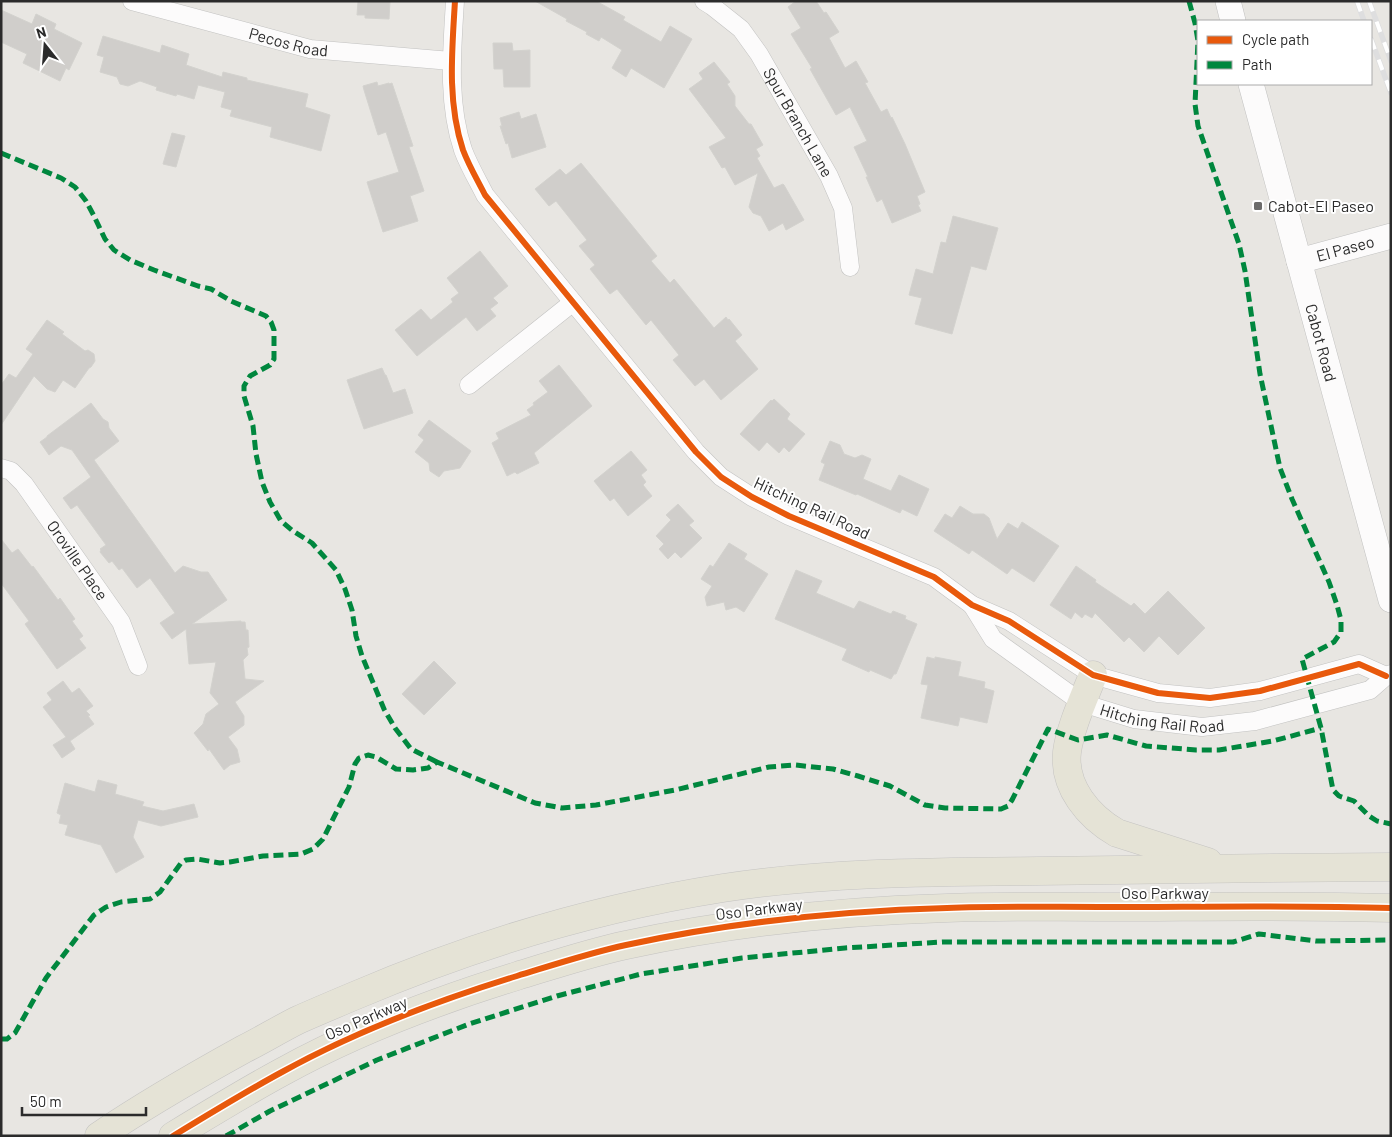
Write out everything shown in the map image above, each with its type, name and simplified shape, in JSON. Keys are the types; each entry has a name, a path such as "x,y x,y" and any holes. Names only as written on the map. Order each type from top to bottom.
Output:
{"main road":[{"path":"1228,1 1233,20"},
{"name":"Cabot Road","path":"1250,85 1391,600"},
{"name":"El Paseo","path":"1299,261 1391,236"},
{"path":"1093,675 1070,737 1066,754 1067,770 1080,800 1090,813 1104,825 1117,832 1229,868"},
{"name":"Oso Parkway","path":"100,1136 188,1079 298,1020 423,968 509,939 598,914 670,898 723,888 786,880 911,872 1391,867"},
{"name":"Oso Parkway","path":"173,1136 222,1105 284,1070 352,1037 425,1007 553,964 623,946 685,933 756,922 835,914 947,908 1272,906 1391,908"}],"street":[{"name":"Pecos Road","path":"132,1 310,49 451,61"},
{"name":"Hitching Rail Road","path":"455,1 451,61 453,110 463,151 485,195 696,452 721,477 752,497 789,516 934,576 972,605 1009,620 1093,675 1158,693 1210,698 1260,691 1359,664 1388,675 1370,690 1255,721 1202,727 1134,719 1082,703 993,639 972,605"},
{"name":"Spur Branch Lane","path":"704,1 742,29 759,54 829,176 843,208 850,267"},
{"path":"469,385 572,303"},
{"name":"Oroville Place","path":"1,468 11,470 24,484 121,622 138,666"}],"building":[{"path":"358,1 390,1 389,19 365,18 365,15 357,15"},
{"path":"535,1 596,1 625,17 623,20 661,42 670,26 692,39 664,88 631,68 626,77 612,68 622,50 601,37 599,41 586,34 587,32 566,21 567,19"},
{"path":"796,1 816,1 824,13 826,12 839,32 829,38 845,68 856,61 868,82 865,83 881,112 887,109 892,117 925,192 917,196 921,211 892,223 882,199 877,202 854,147 867,141 850,107 836,115 810,69 812,68 791,34 801,28 788,7"},
{"path":"1,10 32,24 36,14 56,24 54,29 82,43 69,70 66,68 60,81 23,63 27,54 1,42"},
{"path":"103,36 160,53 162,45 189,54 186,65 222,77 223,72 247,78 247,80 308,94 305,107 330,115 321,151 270,137 272,127 230,116 232,110 221,107 225,92 198,85 194,99 156,90 157,87 140,81 128,86 120,84 117,77 100,72 104,57 97,55"},
{"path":"493,43 512,43 513,51 530,50 530,87 504,87 503,69 494,69"},
{"path":"714,62 730,82 727,84 735,96 735,106 751,124 763,145 756,149 760,156 757,158 774,188 784,185 804,220 786,230 783,223 769,231 761,216 753,213 749,207 758,173 735,185 725,167 722,168 709,147 726,138 689,89 703,79 699,73"},
{"path":"377,82 378,86 392,83 413,146 409,147 424,191 410,196 418,221 383,232 367,182 399,172 386,132 378,135 363,86"},
{"path":"519,112 521,119 536,114 546,147 512,158 508,143 506,144 500,126 502,126 500,118"},
{"path":"172,133 185,136 176,167 163,164"},
{"path":"581,163 657,256 651,261 670,283 674,279 714,328 726,317 742,335 735,341 758,369 721,400 704,379 695,386 673,360 679,355 651,320 646,325 617,289 610,294 590,269 595,265 579,246 587,240 556,201 549,206 535,189 560,169 566,175"},
{"path":"953,216 998,228 986,270 971,266 952,334 915,324 922,298 909,295 916,269 933,274 941,242 946,243"},
{"path":"480,251 508,286 493,298 498,303 490,309 496,316 477,331 466,317 417,356 395,330 421,309 431,320 453,302 451,299 459,293 447,278"},
{"path":"47,320 85,351 88,350 94,354 95,361 75,388 63,380 55,392 47,389 34,376 1,425 1,385 9,374 16,378 33,354 26,349"},
{"path":"559,365 592,406 534,453 539,463 517,474 515,472 507,476 492,443 499,439 496,433 531,415 527,410 548,392 539,381"},
{"path":"382,368 393,393 405,389 413,413 364,429 347,380"},
{"path":"774,399 790,414 787,419 805,434 789,452 784,447 779,453 767,442 759,451 740,434"},
{"path":"91,403 103,419 108,422 109,428 119,441 94,460 175,573 183,566 201,572 208,572 227,600 192,624 241,621 245,622 246,630 248,630 248,655 243,660 245,679 264,681 235,702 244,716 244,725 228,737 237,749 240,762 230,765 224,770 209,749 208,751 194,733 203,724 206,714 219,704 210,693 216,662 189,664 186,629 172,639 160,623 175,613 150,578 137,588 122,568 119,570 112,561 109,563 100,552 100,549 106,545 77,505 71,509 63,498 91,477 72,450 61,446 49,455 40,442"},
{"path":"429,420 471,451 460,468 444,471 439,477 430,471 429,463 415,452 424,440 418,435"},
{"path":"830,441 840,445 844,454 855,458 862,455 871,459 863,479 891,491 899,475 929,489 917,516 902,509 900,513 819,480 825,464 821,462"},
{"path":"631,451 647,470 641,475 646,482 643,485 652,496 628,516 614,498 610,501 594,481"},
{"path":"678,504 694,521 689,525 702,538 681,558 675,552 668,559 659,549 664,544 656,536 671,520 666,515"},
{"path":"960,506 973,514 984,514 989,518 997,539 1008,523 1018,529 1022,522 1059,546 1034,582 1012,568 1007,574 972,550 969,554 934,531 945,514 952,518"},
{"path":"1,539 12,553 18,549 33,566 58,600 60,598 75,619 72,621 83,636 79,639 86,648 57,669 25,624 29,621 1,583"},
{"path":"729,543 747,554 744,559 768,574 744,612 736,607 726,610 724,602 707,606 705,597 712,586 701,579 710,565 713,567"},
{"path":"1076,566 1096,580 1095,582 1131,606 1134,603 1145,614 1168,591 1205,628 1178,655 1159,636 1144,652 1129,637 1124,642 1095,613 1092,618 1085,614 1082,618 1075,612 1071,619 1050,605"},
{"path":"796,570 822,581 816,593 854,609 859,601 891,614 893,611 906,616 905,619 917,624 896,674 891,679 842,660 847,649 775,619"},
{"path":"927,657 961,662 958,676 985,682 984,688 994,691 987,723 960,717 958,726 921,718 928,685 921,684"},
{"path":"434,661 456,683 424,715 402,694"},
{"path":"63,681 72,693 79,688 93,706 86,711 94,724 70,741 75,749 62,758 53,745 66,737 43,707 52,700 47,693"},
{"path":"98,780 117,785 115,794 144,802 142,806 163,811 194,804 198,817 161,826 138,820 133,837 144,857 116,873 101,845 65,835 68,825 59,823 61,815 57,813 65,783 95,792"}],"railway":[{"path":"1357,1 1364,20"},
{"path":"1369,1 1391,61"},
{"path":"1372,42 1391,93"}],"marked path":[{"path":"1189,1 1197,35"},
{"path":"1197,62 1195,104 1198,126 1239,244 1245,271 1260,374 1280,468 1329,582 1341,620 1341,632 1334,642 1302,659 1321,728 1333,790 1339,796 1354,801 1377,821 1391,824"},
{"path":"1,153 61,178 75,187 86,201 105,239 114,250 130,260 154,270 211,289 231,301 266,316 271,322 274,330 274,359 270,365 250,376 244,386 244,396 253,426 262,482 270,502 281,521 312,543 336,570 352,610 356,636 362,656 384,709 395,728 411,749 437,762"},
{"path":"1,1039 7,1039 15,1033 46,978 94,915 106,907 121,902 150,899 160,892 181,863 186,860 197,859 220,863 263,856 301,854 313,849 323,839 349,787 355,764 359,758 368,755 376,757 396,769 413,770 428,768 437,762 535,803 562,808 596,805 675,790 769,767 795,765 833,769 858,776 890,786 925,805 945,808 1001,809 1008,806 1012,800 1048,729 1078,740 1107,735 1146,746 1219,750 1273,741 1321,728"},
{"path":"226,1136 270,1111 377,1060 469,1024 557,996 641,974 742,958 845,948 942,942 1233,942 1259,934 1316,941 1391,940"}],"cycle path":[{"path":"455,1 452,76 455,114 463,150 485,195 696,452 721,477 752,497 789,516 934,577 972,605 1009,621 1093,675 1158,693 1210,698 1260,691 1359,664 1386,676"},
{"path":"173,1136 254,1087 310,1057 397,1018 571,959 666,937 786,919 866,912 966,907 1281,906 1391,908"}],"place":[{"name":"Cabot-El Paseo","path":"1258,206"}]}
